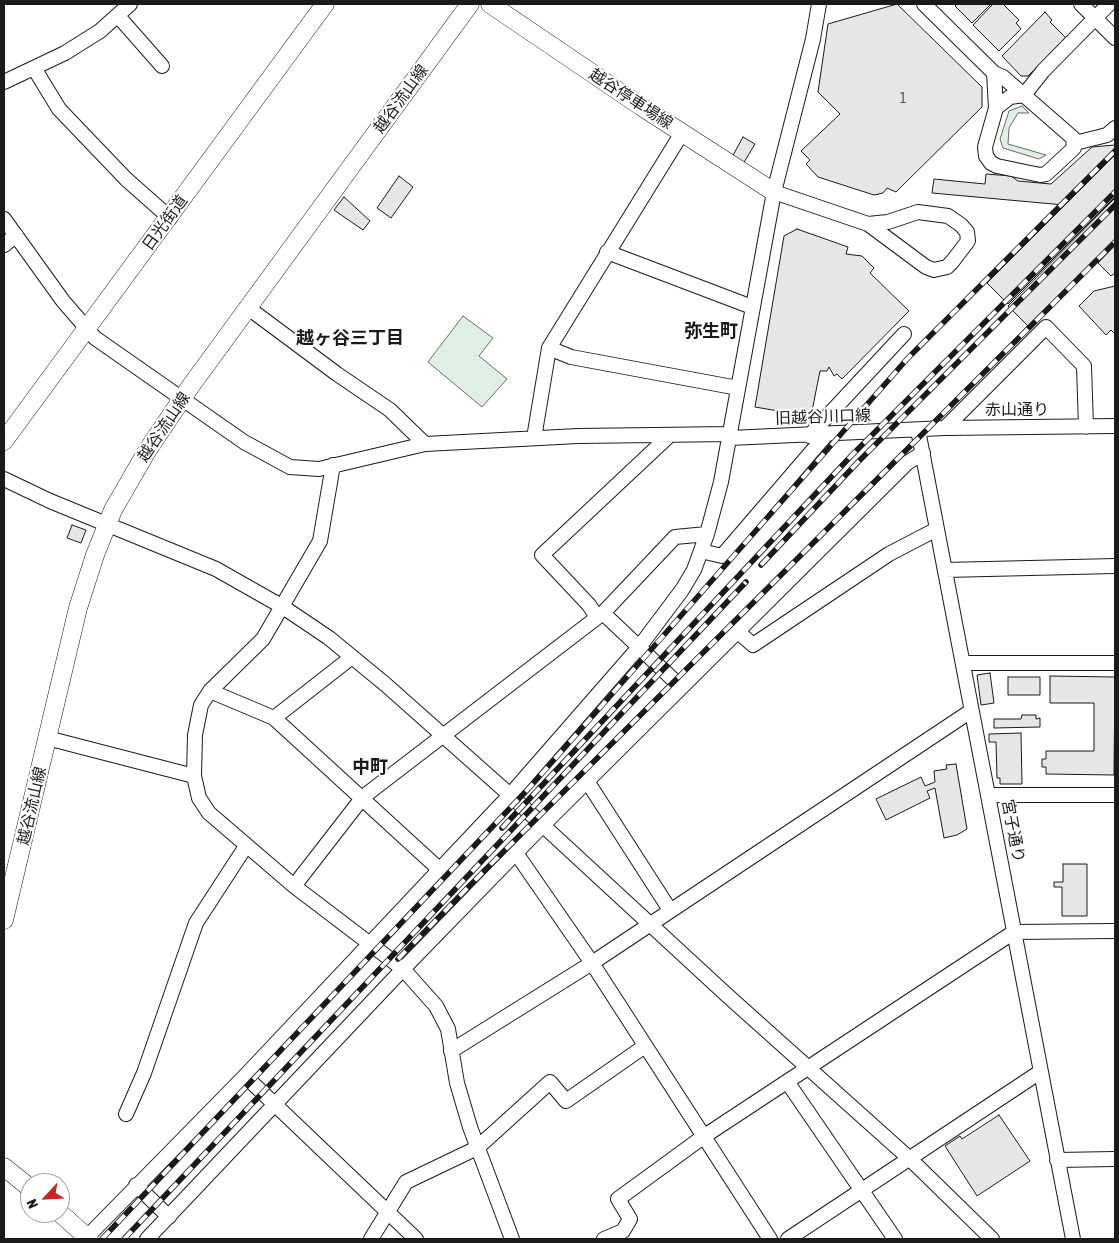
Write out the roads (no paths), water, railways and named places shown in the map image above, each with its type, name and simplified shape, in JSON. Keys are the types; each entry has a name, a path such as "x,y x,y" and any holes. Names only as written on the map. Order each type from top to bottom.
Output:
{"main road":[{"name":"日光街道","path":"4,442 325,4"},
{"name":"越谷流山線","path":"4,920 86,581 107,524 130,479 182,400 247,307 470,4"},
{"name":"越谷停車場線","path":"490,4 682,133 774,192"},
{"path":"4,1168 20,1180"},
{"path":"70,1222 88,1238"}],"street":[{"path":"4,82 65,53 100,31 130,4"},
{"path":"88,1238 136,1185 245,1076 370,945 510,795 640,646 682,590 707,534 730,436 774,192 813,39 818,4"},
{"path":"924,4 994,73 1024,95 1068,132 1075,143 1074,148 1046,174 1040,175 997,166 991,163 986,156 985,147 996,108 994,73"},
{"path":"1081,4 1115,38"},
{"path":"996,108 1010,97 1024,95 1042,71 1109,4"},
{"path":"118,16 162,66"},
{"path":"34,68 48,94 71,122 126,179 170,218"},
{"path":"1075,143 1107,135 1115,128"},
{"path":"534,438 549,348 682,133"},
{"path":"774,192 868,224 926,267 940,269 952,262 968,240 967,232 948,216 918,212 888,222 868,224"},
{"path":"903,217 898,234 904,250"},
{"name":"旧越谷川口線","path":"4,219 63,301 95,338 244,442 290,467 319,468 425,444 534,438 670,435 809,436 918,430"},
{"path":"4,245 16,236"},
{"path":"607,252 752,307"},
{"path":"247,307 337,374 390,410 425,444"},
{"path":"946,428 1046,327 1084,366 1086,427"},
{"path":"809,436 904,334"},
{"path":"549,348 571,357 738,388"},
{"name":"赤山通り","path":"918,430 1115,426"},
{"name":"宮子通り","path":"918,430 1073,1239"},
{"path":"670,435 542,556 600,615 640,646 681,687"},
{"path":"701,551 722,556 826,435"},
{"path":"147,1239 277,1105 403,969 587,781 907,463 923,453"},
{"path":"333,465 320,541 263,639 210,691 200,705 195,735 194,776 199,798 209,813 246,846 294,886 403,969 436,1006 448,1029 457,1083 477,1148 512,1239"},
{"path":"4,479 50,501 216,569 283,607 330,638 510,795 910,1158 992,1239"},
{"path":"738,631 753,645 888,554 937,529"},
{"path":"294,886 363,797 600,615 675,537 707,534"},
{"path":"945,570 1115,566"},
{"path":"274,718 352,657"},
{"path":"963,662 1115,663"},
{"path":"210,691 274,718 363,797 440,870"},
{"path":"451,1051 592,963 971,711"},
{"path":"47,738 194,776"},
{"path":"587,781 670,910"},
{"path":"988,795 1115,795"},
{"path":"126,1114 144,1073 196,923 246,846"},
{"path":"516,853 592,963 770,1239"},
{"path":"604,1239 623,1231 630,1219 618,1199 703,1137 788,1083 809,1067 1014,932 1115,931"},
{"path":"371,1239 406,1182 477,1148 550,1082 566,1101 645,1046"},
{"path":"788,1239 1040,1072"},
{"path":"245,1076 416,1239"},
{"path":"788,1083 895,1239"},
{"path":"1057,1160 1115,1159"},
{"path":"136,1185 169,1217"}],"railway":[{"path":"102,1239 530,787 908,358 1115,151"},
{"path":"502,828 851,456 1115,192"},
{"path":"761,565 858,462 1115,205"},
{"path":"398,959 1115,242"},
{"path":"124,1239 746,582"}],"district":[{"name":"弥生町","path":"711,331"},
{"name":"越ヶ谷三丁目","path":"350,338"},
{"name":"中町","path":"370,767"}]}
